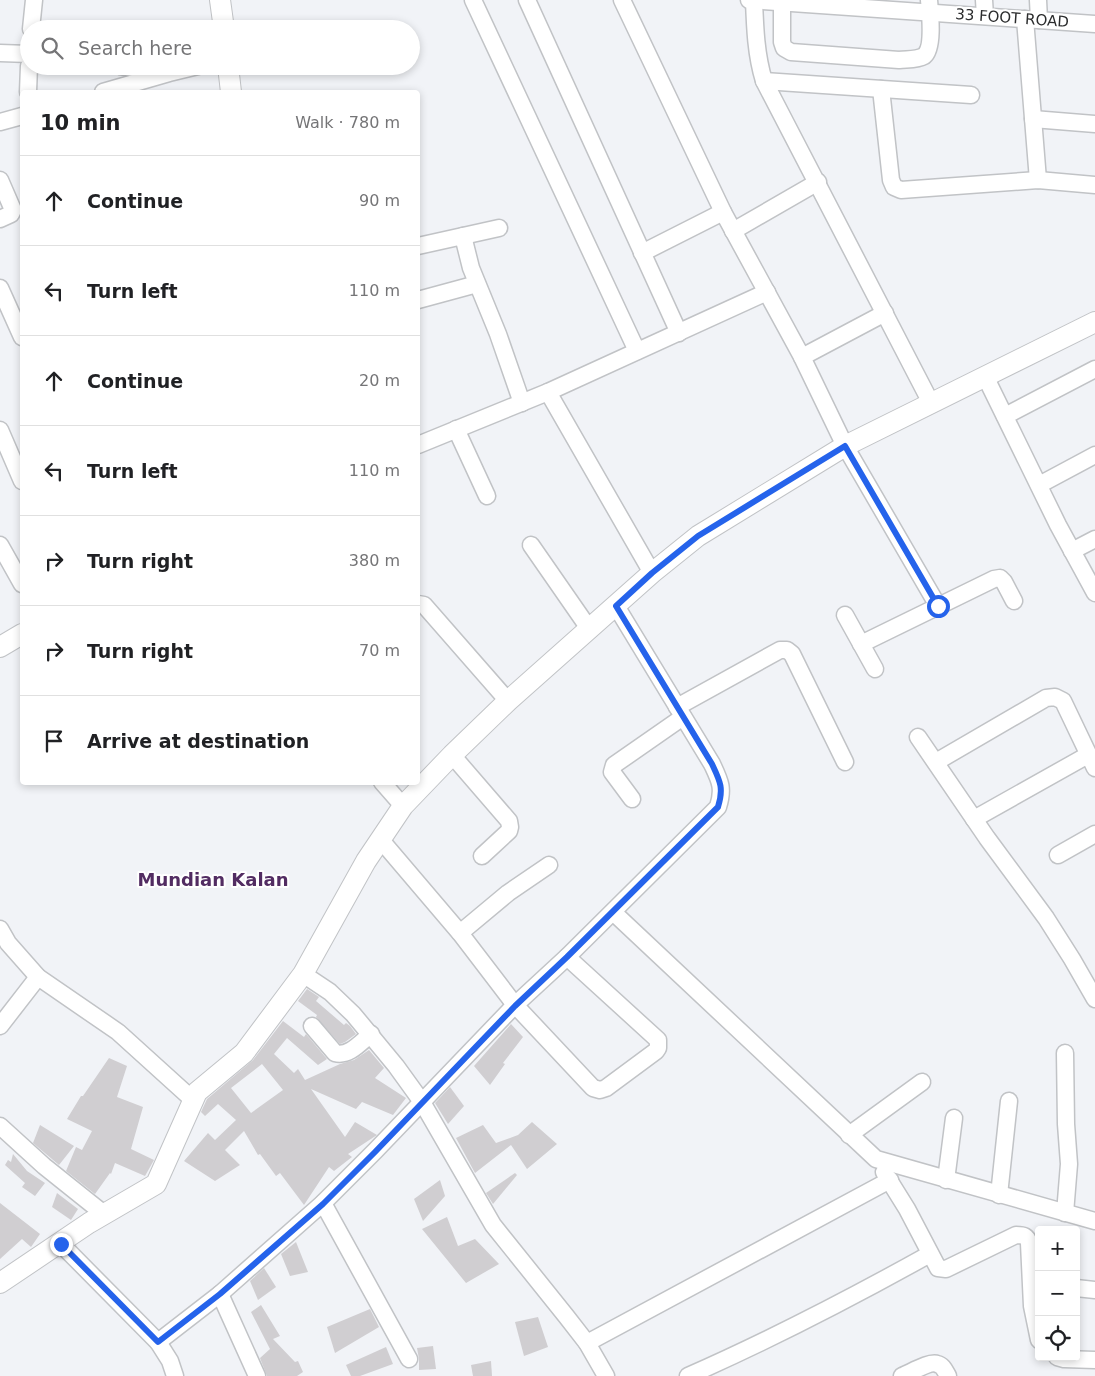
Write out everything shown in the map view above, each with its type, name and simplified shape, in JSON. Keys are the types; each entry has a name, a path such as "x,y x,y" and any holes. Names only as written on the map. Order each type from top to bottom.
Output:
{"street":[{"path":"33,20 34,0"},
{"path":"220,0 223,20"},
{"path":"473,0 637,352"},
{"path":"527,0 678,333"},
{"path":"622,0 723,212 802,357 845,446 938,606"},
{"name":"33 FOOT ROAD","path":"749,0 984,8 1032,19 1095,24"},
{"path":"754,0 756,48 764,81 932,403"},
{"path":"1038,0 1032,19 1033,119 1038,180"},
{"path":"782,1 782,42 784,48 791,52 900,60 916,59 924,55 929,47 930,6"},
{"path":"0,52 20,53"},
{"path":"28,90 29,75"},
{"path":"121,90 162,75"},
{"path":"229,75 231,90"},
{"path":"764,81 971,95"},
{"path":"882,89 891,180 894,187 906,190 1038,180 1095,186"},
{"path":"0,122 20,117"},
{"path":"1033,119 1095,124"},
{"path":"0,180 13,211 11,214 0,219"},
{"path":"733,230 818,182"},
{"path":"642,253 723,212"},
{"path":"420,246 499,228"},
{"path":"463,236 471,268 498,334 522,403"},
{"path":"420,299 477,284"},
{"path":"0,288 20,333"},
{"path":"420,444 548,392 767,292"},
{"path":"802,357 885,313"},
{"path":"0,1283 61,1244 96,1218 156,1184 192,1099 200,1087 244,1053 303,974 380,839 403,806 508,701 652,573 698,536 845,446 1095,322"},
{"path":"1005,416 1095,369"},
{"path":"985,376 1072,551 1095,593"},
{"path":"548,392 652,573"},
{"path":"456,429 487,496"},
{"path":"0,430 20,476"},
{"path":"1039,485 1095,455"},
{"path":"1072,551 1095,539"},
{"path":"0,544 20,580"},
{"path":"531,545 590,630"},
{"path":"861,644 994,579 1000,578 1004,582 1014,602"},
{"path":"420,604 424,605 508,701"},
{"path":"158,1342 220,1294 323,1204 515,1006 718,807 722,794 719,779 616,606"},
{"path":"845,615 875,669"},
{"path":"0,646 20,635"},
{"path":"632,799 612,772 614,765 680,712 780,650 787,650 792,654 845,762"},
{"path":"936,762 1046,698 1055,697 1063,701 1092,761 974,819"},
{"path":"918,737 974,819 1046,918 1095,999"},
{"path":"452,755 509,821 509,831 482,856"},
{"path":"385,785 403,806"},
{"path":"1058,855 1095,834"},
{"path":"380,839 460,933 515,1006 593,1088 600,1090 606,1088 656,1051 658,1040 567,957"},
{"path":"460,933 508,894 548,865"},
{"path":"613,912 876,1160 890,1180 938,1268 946,1270 1016,1235 1023,1235 1027,1238 1030,1243 1035,1283 1032,1306 1035,1321"},
{"path":"0,929 8,943 38,977 118,1032 192,1099"},
{"path":"303,974 330,992 371,1034 396,1066 422,1102 493,1225 587,1343 606,1376"},
{"path":"0,1026 38,977"},
{"path":"312,1026 335,1053 341,1055 347,1053 371,1034"},
{"path":"1065,1053 1066,1124 1069,1164 1065,1213"},
{"path":"850,1135 922,1082"},
{"path":"999,1195 1009,1101"},
{"path":"946,1180 954,1118"},
{"path":"0,1126 44,1166 96,1218"},
{"path":"876,1160 1095,1221"},
{"path":"587,1343 890,1180"},
{"path":"323,1204 409,1359"},
{"path":"61,1244 158,1342 170,1361 175,1376"},
{"path":"688,1376 757,1346 930,1254"},
{"path":"1080,1288 1095,1290"},
{"path":"220,1294 256,1376"},
{"path":"1080,1360 1095,1360"},
{"path":"902,1376 933,1363 943,1367 948,1376"}],"building":[{"path":"307,989 319,997 316,1001 344,1025 346,1023 350,1026 356,1034 340,1044 316,1017 317,1015 298,1001"},
{"path":"283,1021 304,1037 306,1034 327,1059 318,1065 287,1038 274,1054 294,1073 298,1069 305,1080 340,1064 354,1060 369,1050 384,1068 375,1078 406,1098 393,1115 362,1102 356,1109 311,1089 345,1137 355,1122 377,1135 348,1154 352,1157 334,1171 329,1167 304,1205 280,1173 276,1176 260,1154 258,1155 244,1131 225,1150 240,1165 215,1181 184,1161 208,1133 215,1140 236,1120 218,1104 205,1116 201,1112 207,1099 253,1060","holes":["262,1064 283,1090 251,1113 231,1088"]},
{"path":"511,1024 523,1037 503,1063 505,1064 490,1085 474,1066"},
{"path":"109,1058 127,1066 117,1097 143,1107 131,1149 154,1160 145,1176 115,1163 111,1174 95,1194 66,1171 76,1147 82,1150 92,1131 67,1119 81,1096 83,1096"},
{"path":"450,1087 464,1106 448,1124 435,1103"},
{"path":"532,1122 557,1144 527,1169 511,1145 475,1173 456,1138 483,1125 496,1143 518,1135"},
{"path":"40,1125 74,1146 59,1165 33,1143"},
{"path":"13,1154 27,1171 45,1183 35,1196 22,1187 25,1183 5,1165 8,1160 11,1162"},
{"path":"515,1173 517,1175 493,1204 486,1193"},
{"path":"440,1180 445,1196 423,1221 414,1199"},
{"path":"57,1193 78,1209 71,1220 52,1207"},
{"path":"0,1203 40,1234 31,1247 22,1239 0,1259"},
{"path":"447,1217 458,1246 475,1239 499,1264 466,1283 422,1229"},
{"path":"296,1242 308,1272 290,1276 281,1254"},
{"path":"264,1268 276,1287 258,1300 250,1281"},
{"path":"261,1305 280,1336 273,1339 295,1362 298,1361 303,1372 297,1376 267,1376 260,1358 270,1349 251,1312"},
{"path":"370,1309 379,1327 335,1353 327,1327"},
{"path":"538,1317 548,1347 524,1356 515,1322"},
{"path":"433,1346 436,1369 419,1370 417,1348"},
{"path":"386,1347 393,1364 360,1376 351,1376 346,1365"},
{"path":"491,1361 492,1376 473,1376 471,1365"}],"district":[{"name":"Mundian Kalan","path":"213,880"}],"route":[{"path":"61,1244 158,1342 220,1294 323,1204 515,1006 718,807 722,794 719,779 712,764 616,606 652,573 698,536 845,446 938,606"}]}
